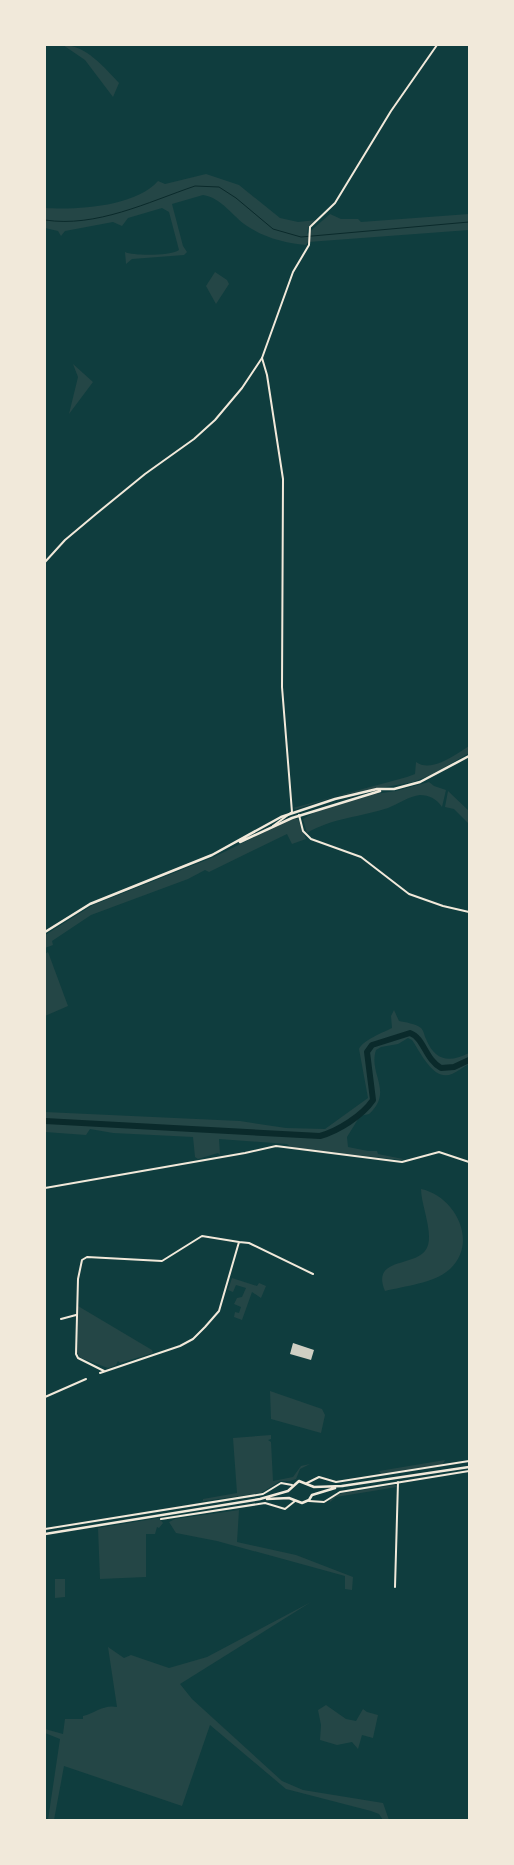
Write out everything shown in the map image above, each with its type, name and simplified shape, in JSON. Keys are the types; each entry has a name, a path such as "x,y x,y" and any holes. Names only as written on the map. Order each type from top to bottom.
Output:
{"main road":[{"path":"232,845 292,812 335,799 401,788 431,778 469,756"},
{"path":"45,932 90,904 299,815 383,790"},
{"path":"291,1487 292,1498 300,1503 307,1501 312,1496 343,1486 469,1467"},
{"path":"260,1499 291,1487 300,1481 309,1484 343,1486"},
{"path":"309,1484 312,1496"},
{"path":"45,1534 260,1499 292,1498"}],"street":[{"path":"45,562 65,540 96,514 145,474 188,444 215,420 242,388 262,358 284,293 309,242 310,227 336,203 391,111 437,45"},
{"path":"262,358 268,374 283,479 282,687 292,812"},
{"path":"299,815 303,811 335,799"},
{"path":"292,812 299,815"},
{"path":"269,828 292,812"},
{"path":"299,815 303,831 316,842 361,858 403,891 443,906 469,912"},
{"path":"45,1188 245,1153 271,1146 402,1162 438,1152 469,1162"},
{"path":"104,1371 76,1356 78,1278 81,1261 86,1258 162,1261 199,1236 249,1243 313,1274"},
{"path":"100,1373 180,1346 193,1339 219,1311 239,1242"},
{"path":"61,1319 76,1315"},
{"path":"45,1397 86,1379"},
{"path":"309,1484 319,1477 336,1482 469,1461"},
{"path":"307,1501 324,1502 340,1492 469,1471"},
{"path":"395,1587 398,1482"},
{"path":"45,1529 263,1494 281,1483 291,1487"},
{"path":"312,1496 318,1502"},
{"path":"162,1519 265,1503 285,1509 295,1501"}],"shaded area":[{"path":"63,45 71,46 87,53 108,71 119,83 113,97 85,60"},
{"path":"206,174 239,185 280,218 298,222 316,220 308,228 307,234 330,214 341,219 358,219 361,222 469,214 469,230 308,242 306,245 298,244 261,234 242,222 221,203 203,195 172,204 183,246 187,252 184,255 132,259 126,264 125,252 152,255 179,250 169,212 162,208 128,218 122,226 113,222 65,231 61,236 58,231 45,228 45,208 104,205 135,196 148,190 158,181 165,184"},
{"path":"215,272 227,280 229,284 216,304 206,286"},
{"path":"73,364 93,382 69,414 78,377"},
{"path":"469,746 469,753 431,775 413,782 337,796 415,774 416,762 422,765 436,764"},
{"path":"429,782 446,790 442,807 430,797 420,795 408,798 388,808 326,824 307,833 303,819 315,812 375,794 396,791"},
{"path":"448,791 469,811 469,824 454,809 445,807"},
{"path":"336,796 296,809 293,808"},
{"path":"291,819 298,819 306,839 292,844 287,834 209,872 205,870 188,879 91,915 52,941 53,945 45,948 45,935 93,905 214,857"},
{"path":"48,952 68,1006 45,1016 45,954"},
{"path":"394,1010 399,1021 413,1024 423,1030 425,1038 438,1056 449,1059 469,1053 469,1064 452,1074 445,1075 433,1070 412,1040 408,1038 398,1044 381,1047 376,1050 374,1059 380,1098 369,1114 360,1116 347,1137 348,1147 377,1151 378,1154 402,1160 292,1148 287,1144 219,1139 220,1155 218,1153 198,1159 195,1157 193,1137 113,1133 90,1129 86,1135 45,1132 45,1112 240,1121 286,1128 325,1129 368,1098 359,1049 369,1039 392,1028 391,1016"},
{"path":"421,1189 433,1193 453,1210 463,1234 458,1258 450,1269 436,1278 385,1291 382,1280 388,1268 419,1256 428,1245 429,1230"},
{"path":"232,1278 257,1286 259,1283 266,1286 261,1298 252,1292 242,1320 234,1317 235,1312 239,1313 241,1307 234,1304 237,1298 242,1297 246,1288 236,1285 233,1292 228,1290"},
{"path":"78,1306 152,1350 153,1353 120,1363 118,1361 116,1365 108,1368 81,1358 77,1353"},
{"path":"270,1391 322,1409 325,1415 321,1433 271,1419"},
{"path":"271,1435 271,1439 268,1440 271,1442 273,1481 293,1477 301,1466 310,1464 300,1469 296,1479 280,1481 261,1493 203,1501 203,1499 237,1493 233,1438"},
{"path":"445,1460 443,1464 381,1474 379,1471"},
{"path":"395,1485 397,1487 336,1497 330,1502 330,1499 337,1494"},
{"path":"239,1510 237,1542 296,1555 353,1577 352,1590 345,1589 345,1576 217,1541 176,1533 169,1522 175,1519"},
{"path":"159,1518 163,1523 159,1528 157,1527 155,1534 146,1534 146,1577 100,1579 98,1528"},
{"path":"55,1579 65,1579 65,1597 55,1598"},
{"path":"311,1602 180,1684 192,1699 282,1781 303,1790 383,1803 389,1820 383,1820 379,1814 371,1811 286,1789 210,1725 182,1806 64,1766 54,1820 48,1820 60,1739 45,1733 45,1729 63,1734 65,1719 83,1719 83,1716 104,1708 117,1707 108,1647 124,1658 131,1655 169,1668 207,1657"},
{"path":"326,1705 346,1719 356,1721 363,1709 378,1715 373,1738 362,1735 358,1749 352,1742 337,1745 320,1740 321,1725 318,1710"}],"building":[{"path":"293,1343 314,1350 311,1360 290,1354"}],"waterway":[{"path":"45,220 64,221 102,217 122,212 195,186 219,187 236,198 273,229 301,237 469,222"},
{"path":"45,1121 320,1136 334,1131 349,1122 363,1112 373,1100 367,1052 372,1045 410,1033 418,1039 431,1059 441,1068 454,1067 469,1060"}]}
